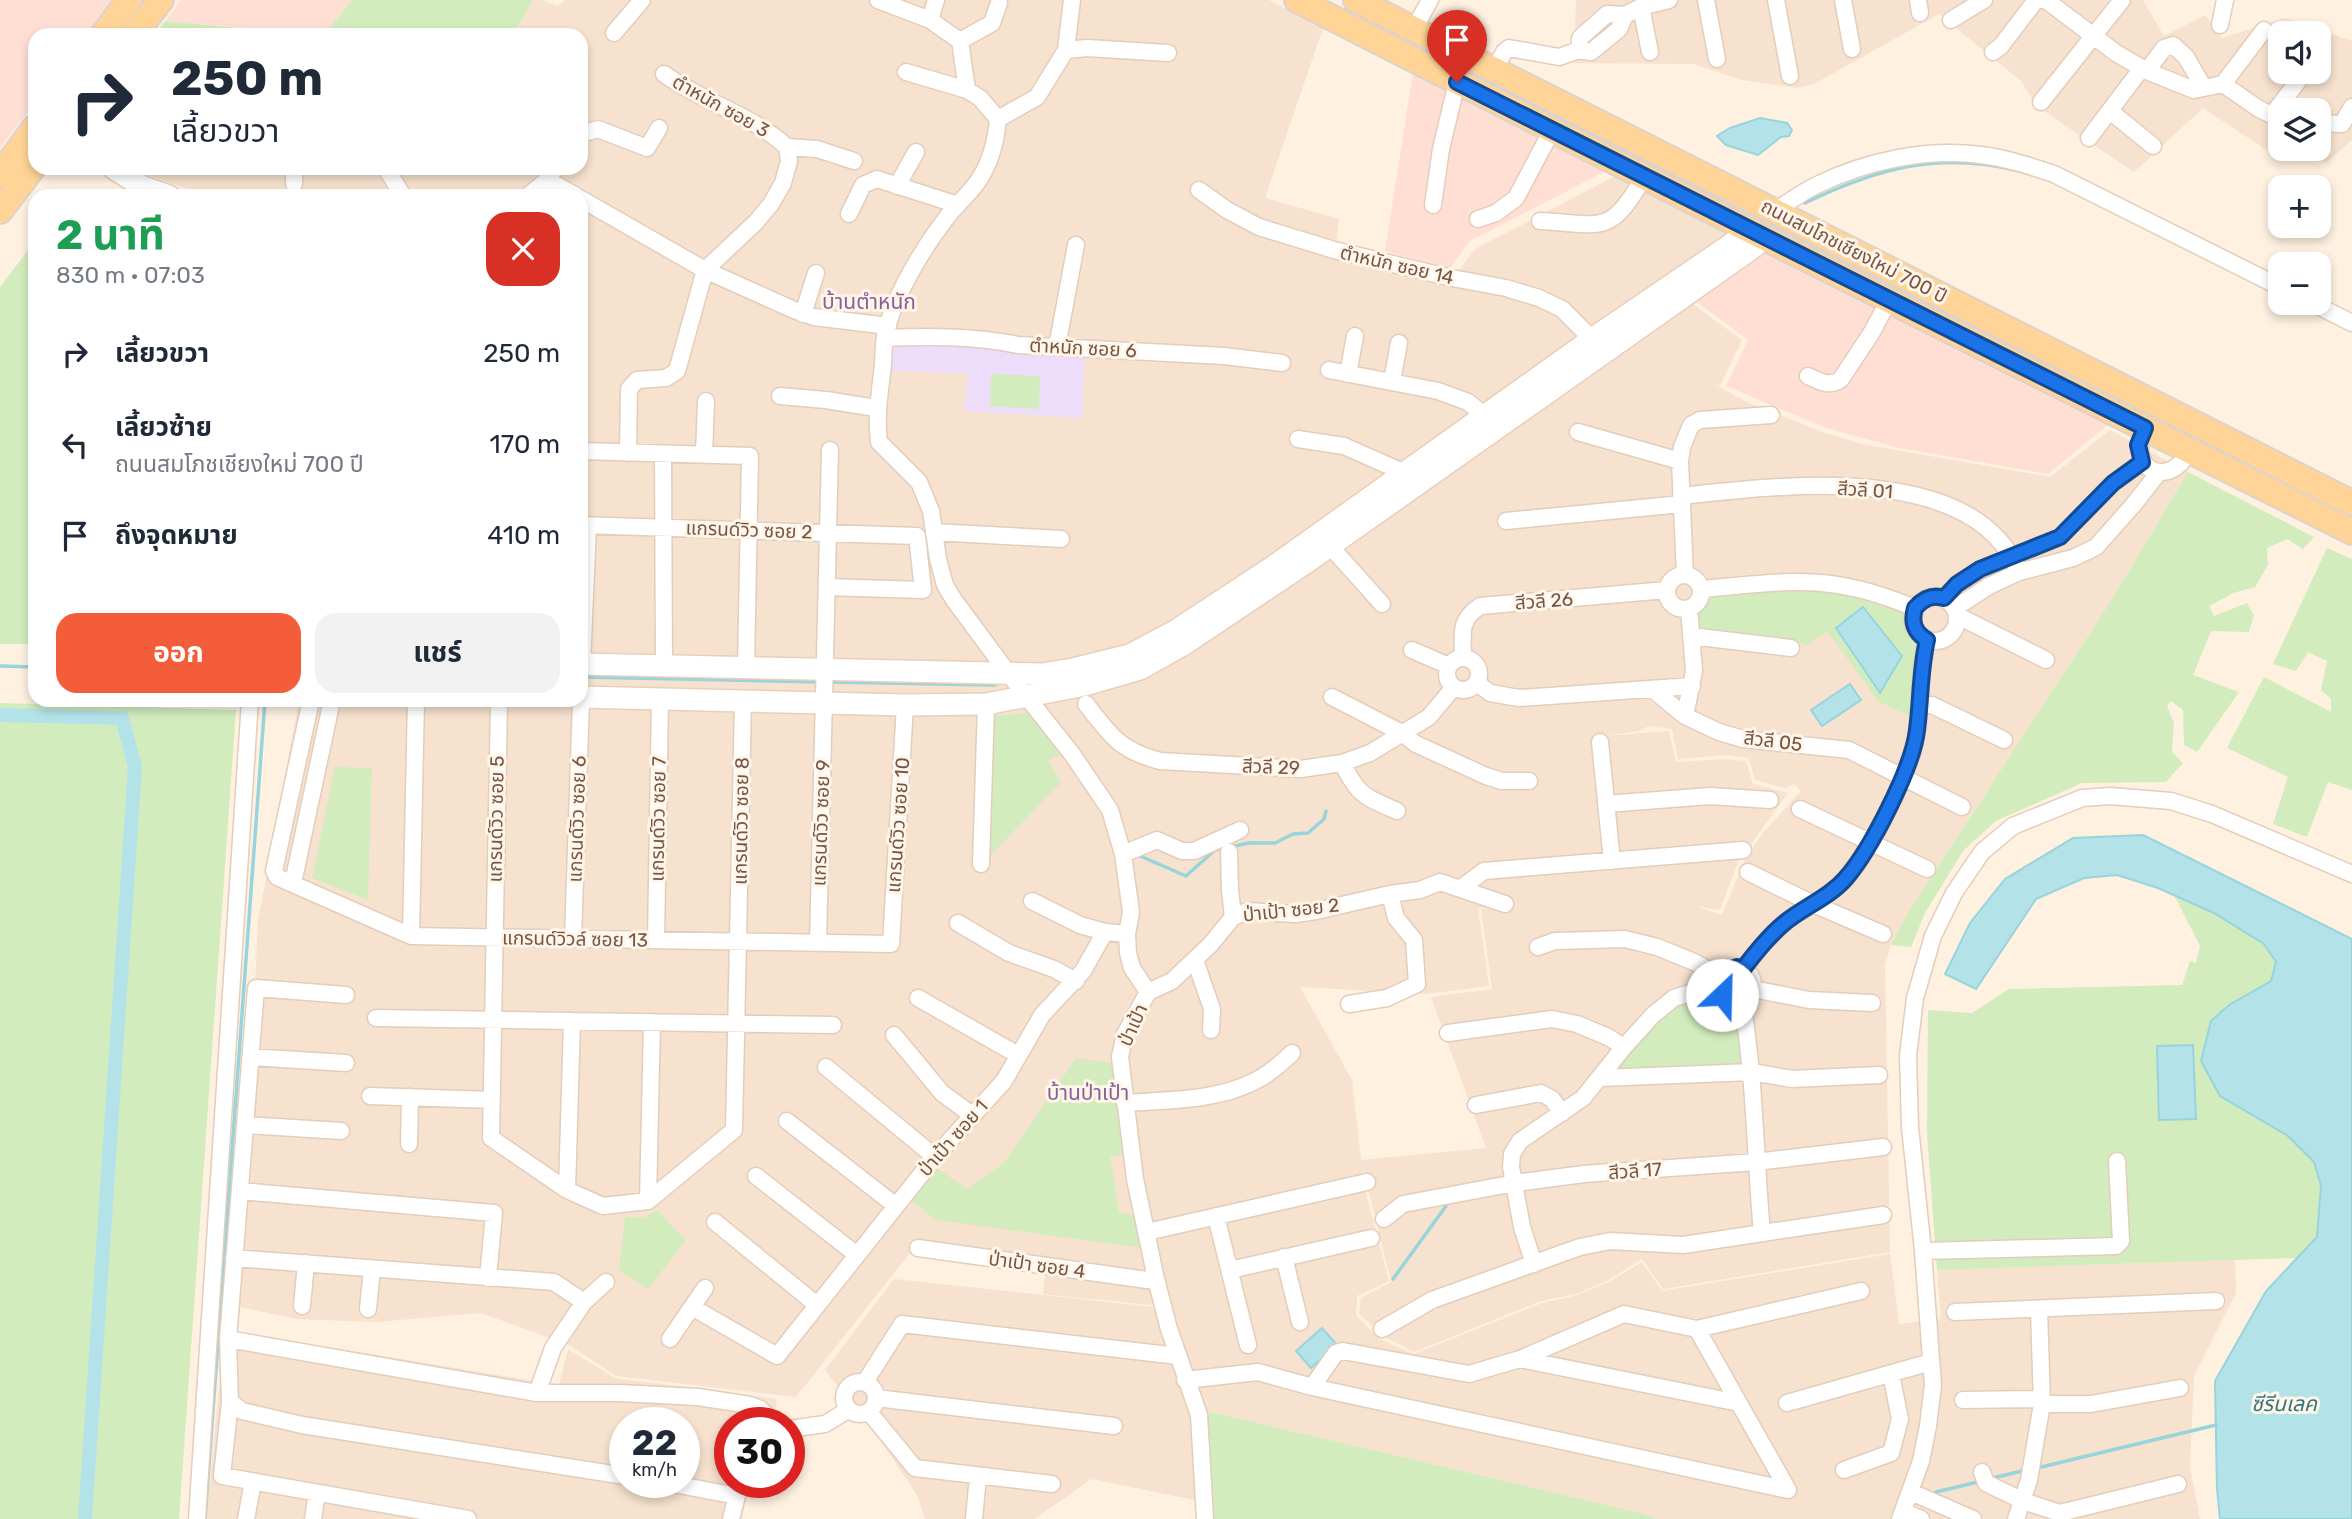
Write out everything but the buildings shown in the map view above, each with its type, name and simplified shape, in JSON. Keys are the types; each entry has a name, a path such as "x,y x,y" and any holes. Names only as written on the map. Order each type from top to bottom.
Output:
{"main road":[{"path":"108,28 128,0"},
{"path":"139,28 161,0"},
{"name":"ถนนสมโภชเชียงใหม่ 700 ปี","path":"1297,0 2352,532"},
{"name":"ถนนสมโภชเชียงใหม่ 700 ปี","path":"1356,0 2352,503"},
{"path":"0,174 28,136"},
{"path":"0,211 28,174"}],"street":[{"path":"614,33 642,0"},
{"path":"878,0 930,20 960,41 967,90"},
{"path":"930,20 936,0"},
{"path":"906,72 967,90 981,99 998,119 1037,97 1066,50 1072,0"},
{"path":"1414,29 1430,0"},
{"path":"1495,69 1509,48 1559,57 1579,50 1580,38 1607,14 1625,15 1641,7 1669,0"},
{"path":"1706,0 1717,59"},
{"path":"1776,0 1790,76"},
{"path":"1843,0 1852,49"},
{"path":"1951,20 1984,0"},
{"path":"1993,52 2001,46 2037,0 2046,0 2092,36 2145,70 2194,90 2223,84 2264,30"},
{"path":"2041,102 2122,0"},
{"path":"2220,25 2225,0"},
{"path":"960,41 992,23 999,3"},
{"path":"1641,7 1650,52"},
{"path":"2089,138 2164,48 2173,45 2186,57 2204,88"},
{"path":"1066,50 1087,48 1168,53"},
{"name":"ตำหนัก ซอย 3","path":"664,74 685,89 768,130 788,147 789,161 783,183 771,204 756,222 705,270"},
{"path":"1433,205 1441,149 1457,82"},
{"path":"2223,84 2268,112"},
{"path":"2331,124 2342,124 2352,107"},
{"path":"2110,111 2153,146"},
{"name":"ป่าเป้า","path":"998,119 991,158 976,184 928,246 901,293 886,332 876,408 879,442 919,482 931,511 945,585 1008,673 1072,754 1110,810 1123,854 1131,912 1127,934 1128,953 1132,968 1148,992 1125,1034 1120,1057 1135,1179 1156,1279 1185,1380 1199,1415 1205,1519"},
{"path":"588,132 598,129 647,148 659,128"},
{"path":"1478,219 1496,213 1516,198 1552,130"},
{"path":"788,147 817,149 854,161"},
{"path":"897,186 916,152"},
{"path":"1775,211 1815,186 1855,169 1896,159 1943,153 1980,155 2021,163 2054,174 2268,281"},
{"path":"124,175 149,189"},
{"path":"536,189 550,175"},
{"path":"1540,221 1592,225 1609,222 1622,212 1644,177"},
{"path":"849,214 863,185 877,179 958,205"},
{"path":"545,182 564,189"},
{"name":"ตำหนัก ซอย 14","path":"1199,190 1227,210 1259,227 1334,250 1506,288 1539,298 1562,309 1592,339"},
{"name":"ตำหนัก ซอย 6","path":"588,203 705,270 803,314 886,332 994,340 1018,345 1224,356 1282,363"},
{"path":"588,664 746,668 905,705 986,704 1028,697 1112,678 1156,662 1330,546 1485,416 1592,339 1733,243 1756,233"},
{"path":"588,698 743,701 825,687 1052,672 1130,654 1185,625 1414,474 1599,358 1754,247 1756,233"},
{"path":"1057,347 1069,295 1069,271 1076,246"},
{"path":"628,453 629,389 637,380 666,378 677,371 705,270"},
{"path":"803,314 816,273"},
{"path":"1808,376 1826,384 1836,383 1872,332 1889,300"},
{"path":"2331,312 2352,323"},
{"path":"1348,374 1355,336"},
{"path":"1392,381 1399,343"},
{"path":"1329,370 1438,391 1468,402 1485,416"},
{"path":"780,396 876,408"},
{"path":"704,455 706,401"},
{"path":"1685,575 1680,461 1690,425 1700,421 1771,415"},
{"path":"2145,428 2138,445 2142,462 2148,468 2159,472 2175,470 2189,451"},
{"path":"1578,432 1680,461"},
{"path":"1298,439 1344,446 1414,474"},
{"name":"แกรนด์วิว ซอย 9","path":"818,943 830,450"},
{"path":"588,451 750,456 746,668"},
{"path":"663,454 664,666"},
{"path":"2046,660 1952,607 1936,596 1927,598 1915,608 1913,624 1916,632 1927,640 1949,637 1958,623 1952,607 1957,584 1980,569 2060,537 2113,483 2142,462"},
{"path":"1952,607 2019,572 2073,558 2096,547 2159,472"},
{"path":"2113,483 2134,504"},
{"name":"สีวลี 01","path":"1506,521 1742,490 1876,487 1922,496 1971,516 1994,534 2012,556 2019,572"},
{"name":"แกรนด์วิว ซอย 2","path":"588,526 917,536 923,590 827,587"},
{"path":"934,532 1061,539"},
{"path":"1330,546 1382,604"},
{"path":"1685,575 1695,579 1701,589 1699,601 1689,608 1675,606 1667,590 1673,579 1685,575"},
{"path":"1701,589 1814,582 1852,587 1915,608"},
{"name":"สีวลี 26","path":"1456,662 1462,626 1468,614 1480,606 1667,590"},
{"path":"1685,716 1694,671 1689,608"},
{"path":"1691,636 1791,648"},
{"path":"1743,969 1759,948 1783,925 1845,880 1871,842 1914,751 1920,676 1927,640"},
{"path":"1412,650 1456,662 1469,659 1479,672 1477,683 1468,690 1454,687 1447,678 1456,662"},
{"path":"1477,683 1490,693 1519,698 1692,686"},
{"name":"สีวลี 29","path":"1086,704 1116,742 1139,755 1160,761 1301,769 1342,763 1370,753 1429,717 1454,687"},
{"name":"สีวลี 05","path":"1652,688 1685,716 1719,732 1743,739 1849,750 1962,807"},
{"path":"1332,697 1402,733 1416,744 1486,776 1502,782 1529,781"},
{"name":"แกรนด์วิว ซอย 7","path":"656,940 660,699"},
{"name":"แกรนด์วิว ซอย 8","path":"738,942 743,701"},
{"path":"981,864 986,704"},
{"name":"แกรนด์วิว ซอย 10","path":"891,944 905,705"},
{"path":"1919,705 1932,705 2004,740"},
{"path":"197,1519 250,707"},
{"path":"309,707 274,871 277,877 411,936 416,707"},
{"path":"293,883 331,707"},
{"name":"แกรนด์วิว ซอย 5","path":"499,707 491,1138 567,1190"},
{"name":"แกรนด์วิว ซอย 6","path":"573,939 581,707"},
{"path":"1600,742 1612,861"},
{"path":"1342,763 1355,788 1364,797 1397,811"},
{"path":"1606,804 1710,796 1770,800"},
{"path":"1921,1519 1902,1516 1928,1426 1933,1385 1910,1127 1908,1056 1915,998 1933,936 1954,893 1982,852 2013,826 2082,798 2110,796 2171,801 2202,811 2352,874"},
{"path":"1800,808 1927,869"},
{"path":"1123,854 1157,840 1182,851 1194,851 1240,830"},
{"path":"1461,888 1483,871 1743,850"},
{"path":"1229,852 1234,917"},
{"path":"1748,872 1882,934"},
{"name":"ป่าเป้า ซอย 2","path":"1148,992 1172,981 1234,917 1248,911 1295,914 1316,911 1420,890 1440,882 1461,888"},
{"path":"1461,888 1505,904"},
{"path":"1349,1004 1387,998 1417,984 1414,940 1396,918 1390,894"},
{"path":"1032,901 1080,925 1105,932 1127,934"},
{"path":"958,923 1009,953 1054,969 1076,981"},
{"name":"ป่าเป้า ซอย 1","path":"692,1307 777,1356 935,1157 1004,1081 1042,1015 1076,981 1105,932"},
{"name":"แกรนด์วิวล์ ซอย 13","path":"411,936 891,944"},
{"path":"1538,947 1555,941 1625,939 1657,947 1693,962 1720,980"},
{"path":"572,1021 567,1190 603,1206 648,1201 734,1130 738,942"},
{"path":"1195,960 1212,1009 1211,1030"},
{"path":"1534,1264 1522,1227 1511,1167 1512,1154 1520,1141 1583,1098 1624,1047 1674,998 1720,980 1730,969 1743,969 1752,977 1751,995 1742,1002 1726,999 1720,989 1720,980"},
{"path":"346,995 256,988 228,1339 230,1402 222,1476 317,1493 389,1512 468,1519"},
{"path":"1753,989 1809,1000 1872,1003"},
{"path":"918,998 1018,1055"},
{"path":"1742,1002 1752,1072 1762,1233"},
{"path":"376,1017 832,1025"},
{"path":"1448,1033 1552,1019 1577,1024 1624,1047"},
{"path":"648,1201 652,1022"},
{"path":"894,1035 942,1093 972,1115"},
{"path":"1125,1103 1226,1092 1252,1083 1269,1073 1292,1053"},
{"path":"250,1057 346,1063"},
{"path":"826,1067 935,1157"},
{"path":"1601,1078 1752,1072 1792,1079 1879,1075"},
{"path":"1476,1105 1541,1093 1552,1099 1562,1112"},
{"path":"370,1096 492,1100"},
{"path":"409,1144 410,1097"},
{"path":"788,1121 896,1206"},
{"path":"245,1125 341,1131"},
{"name":"สีวลี 17","path":"1384,1219 1403,1204 1515,1183 1584,1174 1756,1162 1882,1147"},
{"path":"1923,1251 2116,1246 2121,1241 2117,1160"},
{"path":"756,1176 857,1255"},
{"path":"1147,1232 1367,1182"},
{"path":"240,1191 494,1213 488,1278"},
{"path":"1382,1329 1432,1300 1580,1247 1610,1241 1683,1245 1883,1215"},
{"path":"1216,1216 1248,1345"},
{"path":"715,1222 817,1305"},
{"path":"1230,1270 1371,1238"},
{"name":"ป่าเป้า ซอย 4","path":"918,1248 1146,1280 1156,1279"},
{"path":"1284,1257 1300,1322"},
{"path":"234,1258 554,1282 584,1303"},
{"path":"302,1306 306,1263"},
{"path":"368,1309 372,1269"},
{"path":"537,1393 552,1348 584,1303 606,1282"},
{"path":"670,1339 705,1288"},
{"path":"1312,1387 1336,1353 1343,1351 1469,1374 1520,1359 1624,1314 1697,1329 1861,1291"},
{"path":"1955,1312 2216,1301"},
{"path":"2016,1519 2031,1469 2042,1402 2039,1308"},
{"path":"865,1382 902,1324 1178,1356"},
{"path":"1185,1380 1258,1372 1312,1387 1788,1490 1697,1329"},
{"path":"228,1339 537,1393 698,1397 755,1407"},
{"path":"1520,1359 1739,1403"},
{"path":"1787,1403 1931,1363"},
{"path":"1844,1469 1891,1453 1900,1419 1891,1374"},
{"path":"1052,1484 915,1468 873,1405 873,1388 865,1382 854,1382 846,1389 843,1400 848,1409 858,1414 873,1405 1114,1426"},
{"path":"1963,1399 2091,1404 2180,1388"},
{"path":"230,1402 242,1411 302,1425 609,1473"},
{"path":"805,1427 825,1424 848,1409"},
{"path":"974,1519 978,1476"},
{"path":"1984,1477 2023,1501 2060,1513 2178,1483"},
{"path":"246,1519 253,1482"},
{"path":"1911,1492 1973,1519"},
{"path":"313,1519 317,1493"},
{"path":"731,1519 738,1498"}],"shaded area":[{"path":"0,0 112,0 91,28 28,28 28,111 0,148"},
{"path":"181,0 352,0 330,28 244,28 165,21"},
{"path":"533,0 558,6 565,0 1269,0 1323,28 1265,198 1339,219 1336,245 1458,272 1475,249 1617,175 1731,236 1664,283 1742,340 1720,386 1714,384 1747,402 1825,433 1862,444 2050,477 2110,430 2188,472 2112,599 1906,916 1891,945 1885,965 1890,1252 1663,1289 1642,1259 1607,1281 1576,1294 1541,1301 1414,1352 1381,1335 1359,1313 1361,1298 1391,1282 1363,1168 1364,1185 1389,1281 1357,1296 1356,1315 1379,1339 1414,1354 1542,1303 1574,1296 1609,1282 1642,1262 1662,1291 1890,1254 1899,1324 1941,1319 1937,1270 2235,1260 2236,1293 2194,1376 2190,1467 2200,1519 1656,1519 1645,1514 1206,1411 1170,1307 1043,1294 1046,1270 910,1253 796,1397 616,1376 569,1345 481,1313 376,1322 297,1319 240,1307 258,921 298,707 588,707 588,189 188,189 147,175 588,175 588,28 517,28","holes":["1649,726 1672,729 1678,759 1726,755 1749,758 1755,780 1785,788 1794,784 1801,791 1763,833 1745,859 1722,915 1695,906 1720,910 1738,862 1788,793 1753,784 1746,761 1725,759 1676,762 1669,731 1604,736 1639,731","1526,904 1481,909 1492,989 1431,997 1486,1148 1361,1160 1352,1080 1300,987 1426,994 1489,986 1478,908"]},
{"path":"1576,0 2143,0 2164,36 2205,15 2222,38 2268,23 2268,84 2331,84 2331,34 2352,41 2352,140 2331,159 2331,98 2268,98 2268,151 2203,108 2134,172 2038,107 2021,81 1939,14 1814,84 1797,88 1742,80 1693,64 1574,63"},
{"path":"1413,73 1606,171 1470,241 1450,268 1385,251"},
{"path":"1759,249 2109,424 2048,474 1899,448 1826,428 1726,386 1748,340 1694,300"},
{"path":"889,336 1085,348 1082,418 964,411 968,374 883,370"},
{"path":"894,1279 1155,1307 1193,1414 1195,1500 1091,1479 1035,1519 925,1519 917,1495 875,1432 825,1370"},
{"path":"225,1330 559,1385 568,1349 615,1378 777,1399 776,1407 714,1407 714,1498 746,1498 742,1519 206,1519"}],"green space":[{"path":"352,0 533,0 517,28 330,28"},
{"path":"165,21 238,28 160,28"},
{"path":"28,250 28,644 0,644 0,287"},
{"path":"991,374 1040,376 1039,409 990,406"},
{"path":"2188,472 2314,537 2303,549 2287,539 2267,548 2268,565 2255,587 2233,593 2209,606 2214,616 2247,603 2254,615 2249,632 2211,631 2193,675 2239,692 2197,752 2184,745 2183,710 2171,701 2167,706 2174,723 2172,752 2183,763 2166,782 2082,783 1996,821 1963,851 1925,913 1911,947 1891,945 1906,916 2112,599"},
{"path":"2327,548 2352,559 2352,790 2328,782 2307,837 2273,824 2288,777 2227,748 2264,677 2331,712 2331,699 2321,690 2327,661 2308,652 2296,671 2273,664"},
{"path":"1813,591 1851,596 1905,613 1907,630 1917,644 1909,716 1878,701 1827,631 1806,646 1794,640 1700,629 1698,612 1706,606 1710,597"},
{"path":"0,703 28,704 28,707 236,710 179,1519 0,1519"},
{"path":"1032,712 1063,753 1048,761 1061,782 989,857 995,716"},
{"path":"335,767 372,768 368,900 312,878"},
{"path":"2174,895 2215,913 2264,944 2276,962 2271,981 2253,993 2220,1096 2288,1136 2314,1162 2321,1185 2317,1237 2297,1258 1937,1270 1927,1133 1928,1010 1972,1013 2009,989 2182,985 2190,961 2196,963 2200,946"},
{"path":"1713,991 1722,1004 1736,1009 1744,1065 1615,1071 1643,1035 1667,1011 1680,1003"},
{"path":"1076,1058 1116,1064 1125,1154 1110,1157 1119,1212 1136,1216 1144,1248 936,1220 911,1200 937,1168 967,1189 1004,1163"},
{"path":"657,1210 686,1240 648,1289 619,1270 625,1217 644,1218"},
{"path":"1206,1411 1645,1514 1656,1519 1208,1519"}],"water":[{"path":"1760,118 1787,123 1792,130 1789,136 1781,137 1758,155 1726,145 1717,136 1730,128"},
{"path":"1863,607 1902,656 1880,693 1836,628"},
{"path":"1850,684 1861,700 1822,726 1811,710"},
{"name":"ซีรีนเลค","path":"2143,835 2352,939 2352,1519 2220,1519 2215,1381 2266,1291 2317,1237 2321,1185 2314,1162 2288,1136 2220,1096 2201,1061 2211,1021 2229,1005 2271,981 2276,962 2264,944 2214,913 2158,888 2117,875 2084,878 2036,899 1976,989 1945,974 1970,923 2005,879 2073,838"},
{"path":"2193,1045 2196,1119 2159,1120 2157,1046"},
{"path":"1322,1328 1337,1345 1311,1368 1296,1351"}],"waterway":[{"path":"1805,203 1858,180 1909,166 1962,163 2019,171"},
{"path":"0,666 28,667"},
{"path":"588,677 821,682"},
{"path":"829,682 995,685"},
{"path":"205,1519 264,707"},
{"path":"0,715 122,718 135,767 85,1519"},
{"path":"1138,855 1186,876 1215,850 1249,843 1275,843 1293,834 1308,833 1324,819 1326,811"},
{"path":"1393,1279 1446,1206"},
{"path":"2037,1468 2216,1425"},
{"path":"1989,1479 2026,1470"},
{"path":"1936,1492 1982,1481"}],"district":[{"name":"บ้านตำหนัก","path":"869,301"},
{"name":"บ้านป่าเป้า","path":"1088,1092"}],"route":[{"path":"1457,82 2145,428 2138,445 2142,462 2113,483 2060,537 1980,569 1957,584 1944,598 1927,598 1915,608 1913,624 1916,632 1927,640 1920,676 1914,751 1871,842 1845,880 1783,925 1759,948 1743,969 1737,967 1725,972 1719,984 1722,995"}]}
